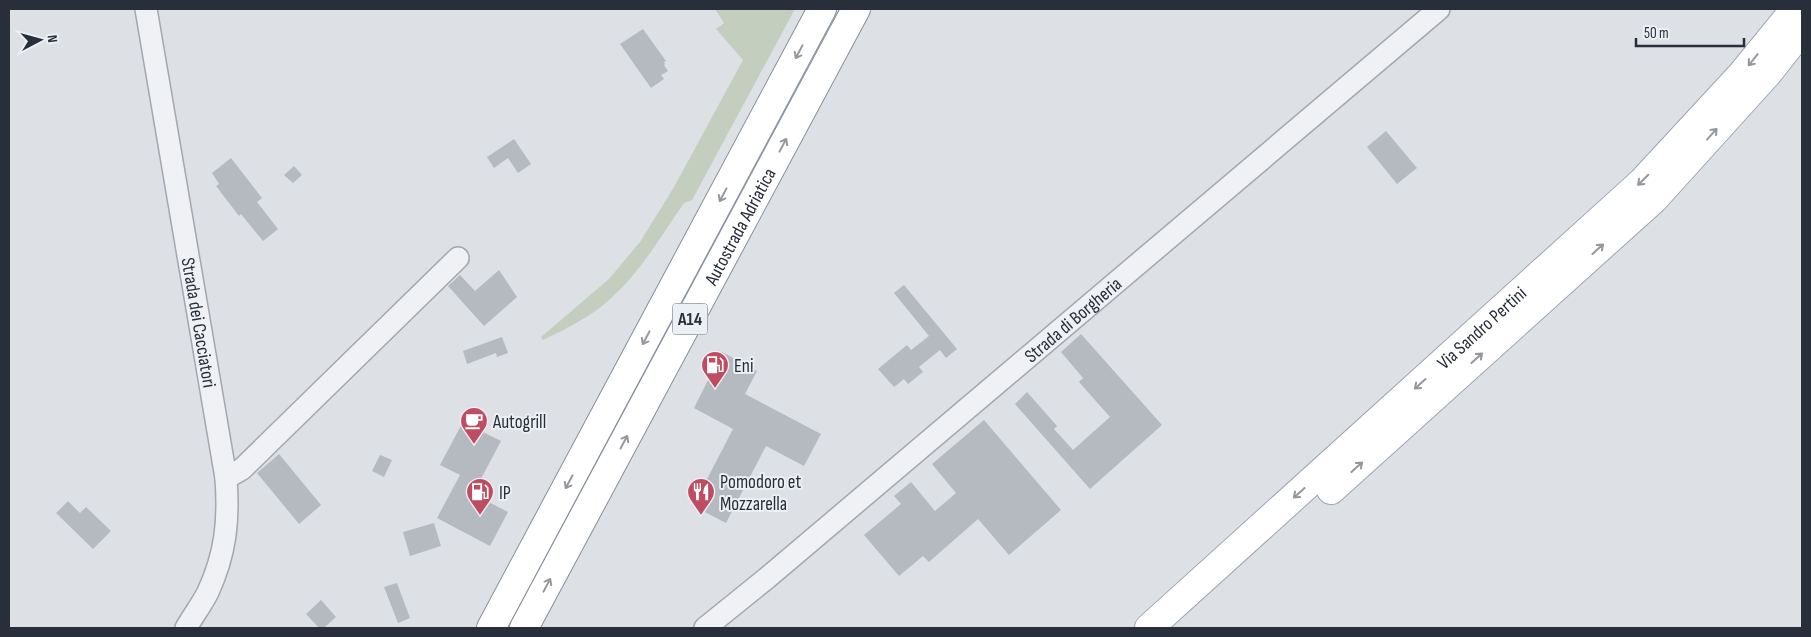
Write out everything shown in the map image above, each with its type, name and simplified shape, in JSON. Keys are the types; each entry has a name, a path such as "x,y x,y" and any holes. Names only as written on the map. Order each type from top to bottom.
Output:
{"main road":[{"name":"Autostrada Adriatica","path":"491,628 822,9"},
{"name":"Autostrada Adriatica","path":"524,628 856,9"},
{"name":"Via Sandro Pertini","path":"1149,628 1642,182 1741,76 1795,9"},
{"name":"Via Sandro Pertini","path":"1177,628 1654,199 1768,73 1802,30"}],"street":[{"name":"Strada dei Cacciatori","path":"146,9 226,478 228,511 225,543 208,592 186,628"},
{"name":"Strada di Borgheria","path":"705,628 767,578 1439,9"},
{"path":"226,478 242,469 458,258"}],"green space":[{"path":"715,9 795,9 692,200 684,203 631,278 609,300 586,317 543,340 541,337 609,279 640,242 674,187 743,60 716,29 724,23"}],"building":[{"path":"643,29 666,61 664,65 668,71 661,75 664,79 651,88 620,44"},
{"path":"1386,131 1417,168 1397,184 1367,147"},
{"path":"514,139 531,164 518,173 508,158 494,168 487,157"},
{"path":"231,158 262,198 257,202 278,229 263,241 241,214 239,216 216,186 219,184 212,173"},
{"path":"294,166 302,175 293,183 284,175"},
{"path":"499,270 517,297 484,326 448,286 460,275 475,291"},
{"path":"904,285 957,349 946,358 940,350 919,367 923,372 908,384 904,379 894,387 878,369 907,345 911,350 929,336 894,293"},
{"path":"1081,334 1162,425 1090,489 1015,404 1027,392 1057,426 1054,429 1073,450 1110,417 1079,382 1083,378 1061,352"},
{"path":"502,337 508,353 497,357 496,353 467,364 463,351"},
{"path":"722,352 757,371 745,394 821,434 804,466 766,446 726,523 693,506 733,429 694,408"},
{"path":"465,418 483,428 481,431 501,441 473,494 508,512 490,546 437,518 460,475 440,465"},
{"path":"984,420 1061,510 1009,555 978,519 929,562 923,556 899,576 864,535 901,504 894,496 911,482 935,511 956,493 932,464"},
{"path":"279,454 321,505 299,524 257,473"},
{"path":"380,455 392,460 384,477 372,471"},
{"path":"68,501 80,513 86,507 111,531 93,549 56,513"},
{"path":"434,523 441,546 410,556 403,532"},
{"path":"397,583 410,618 398,623 384,587"},
{"path":"321,600 336,617 324,628 319,628 306,614"}],"place":[{"name":"Eni","path":"715,389"},
{"name":"Autogrill","path":"474,445"},
{"name":"IP","path":"480,516"},
{"name":"Pomodoro et Mozzarella","path":"701,516"}]}
